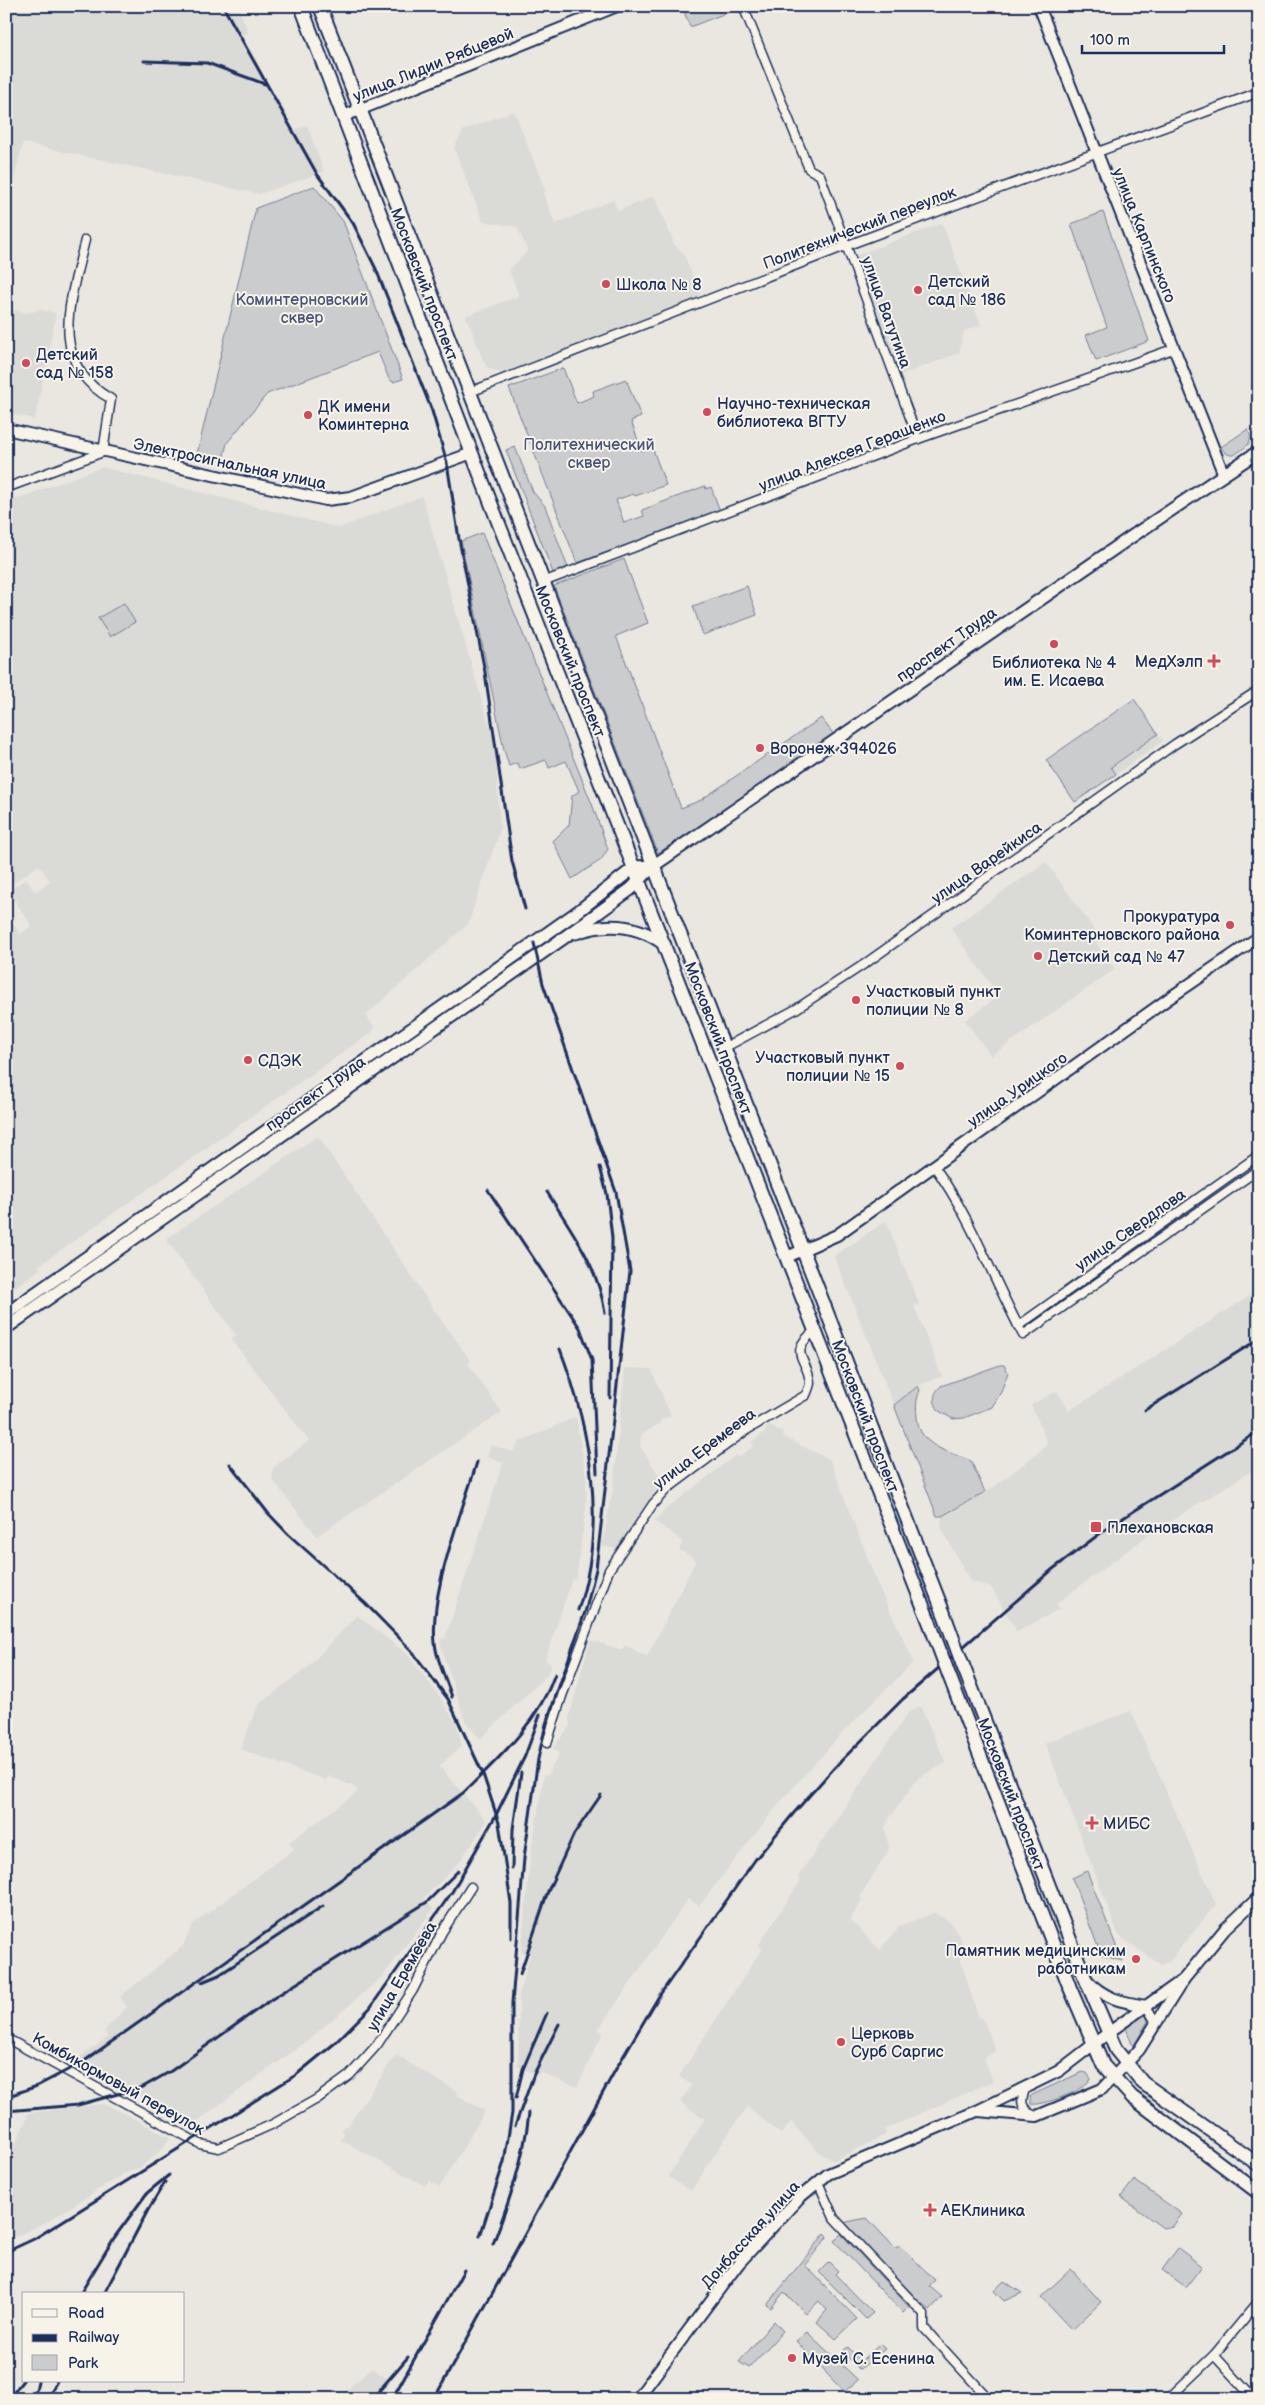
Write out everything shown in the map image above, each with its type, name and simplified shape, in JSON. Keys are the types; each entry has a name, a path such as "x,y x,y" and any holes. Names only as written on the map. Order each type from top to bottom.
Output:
{"main road":[{"name":"Московский проспект","path":"301,6 472,453 1103,2065 1132,2097 1259,2193"},
{"name":"Московский проспект","path":"320,6 804,1250 962,1663 1108,2033 1116,2050 1143,2082 1259,2165"},
{"name":"проспект Труда","path":"6,1314 100,1256 565,937 631,889 653,866 1259,451"},
{"path":"635,868 653,866"},
{"name":"проспект Труда","path":"6,1328 100,1256 580,910 635,868"},
{"path":"565,937 592,928 629,927 655,937 665,945"}],"street":[{"name":"улица Лидии Рябцевой","path":"344,116 617,6"},
{"name":"улица Ватутина","path":"743,6 809,170 820,175 848,245 918,439"},
{"name":"улица Карпинского","path":"1039,6 1224,475"},
{"name":"Политехнический переулок","path":"470,392 848,245 1259,92"},
{"path":"6,488 103,452 111,399 96,390 80,375 69,352 68,323 85,240"},
{"name":"улица Алексея Геращенко","path":"543,582 918,439 1173,348"},
{"name":"Электросигнальная улица","path":"6,429 326,500 351,497 472,453"},
{"name":"улица Варейкиса","path":"724,1048 796,1009 866,963 1175,744 1259,690"},
{"name":"улица Урицкого","path":"787,1257 837,1235 1259,937"},
{"name":"улица Свердлова","path":"1259,1155 1018,1326 1023,1335 1259,1169"},
{"path":"934,1166 983,1249 1018,1326"},
{"name":"улица Еремеева","path":"547,1743 562,1696 609,1570 628,1540 653,1504 667,1489 745,1430 806,1395 810,1383 800,1355 801,1345 816,1330"},
{"name":"улица Еремеева","path":"219,2148 273,2124 350,2075 382,2037 413,1990 442,1932 471,1887"},
{"path":"1184,1980 1228,1924 1259,1896"},
{"path":"1085,1978 1097,1990 1116,2001 1146,2006 1154,2018 1155,2027"},
{"name":"Донбасская улица","path":"637,2399 739,2264 799,2198 828,2174 977,2111 1059,2071 1108,2033 1184,1980"},
{"name":"Донбасская улица","path":"977,2111 1037,2116 1094,2094 1114,2079 1127,2064 1155,2027 1184,1980"},
{"name":"Комбикормовый переулок","path":"6,2038 200,2144 219,2148"},
{"path":"1026,2088 1021,2097 1022,2104 1025,2110 1037,2116"},
{"path":"818,2182 834,2218 924,2314 924,2328 989,2399"},
{"path":"1168,2399 1214,2355 1259,2301"},
{"path":"1214,2355 1254,2399"}],"shaded area":[{"path":"6,6 238,6 248,32 242,35 294,130 307,125 324,172 259,194 23,143 6,212"},
{"name":"Школа № 8","path":"514,111 546,192 543,193 555,224 613,200 618,211 654,196 674,244 683,253 700,293 699,297 503,374 486,367 466,316 519,296 509,270 528,251 517,227 483,221 454,148 464,130"},
{"name":"Детский сад № 186","path":"942,223 981,325 964,331 959,353 900,375 855,256"},
{"name":"Детский сад № 158","path":"6,309 26,313 41,310 56,313 35,419 6,413"},
{"path":"102,467 339,528 422,496 495,746 500,830 468,924 366,1015 375,1028 372,1032 38,1266 41,1268 6,1294 6,914 20,934 32,926 8,891 26,879 35,892 50,881 39,865 6,888 6,503"},
{"path":"1158,734 1163,741 1116,774 1111,767"},
{"name":"Детский сад № 47","path":"1046,862 1101,939 1096,943 1115,969 991,1056 965,1020 996,998 991,991 994,989 951,928"},
{"path":"318,1136 432,1307 471,1361 468,1364 502,1412 317,1536 272,1479 273,1468 309,1441 231,1339 236,1335 166,1239"},
{"path":"886,1221 919,1304 914,1306 942,1376 918,1386 894,1405 834,1256"},
{"path":"1259,1282 1259,1466 1147,1536 1057,1603 1059,1609 1017,1632 991,1587 970,1581 941,1527 942,1516 994,1487 1044,1448 1047,1442 1031,1405 1057,1391 1069,1411 1256,1292"},
{"path":"625,1368 651,1369 671,1416 660,1420 659,1424 641,1435 640,1446 661,1479 661,1486 653,1494 617,1549 602,1546 613,1488"},
{"path":"576,1417 586,1476 586,1506 576,1580 572,1579 545,1660 552,1665 546,1676 480,1739 465,1721 440,1643 442,1638 445,1639 503,1463 487,1457 491,1445 513,1452 519,1442"},
{"path":"768,1425 783,1432 782,1436 830,1460 877,1583 914,1662 845,1730 780,1802 699,1906 688,1899 598,2030 603,2033 577,2087 540,2072 538,2076 518,2066 519,1995 530,1955 521,1952 531,1853 544,1775 549,1775 551,1767 558,1759 558,1752 553,1748 570,1726 569,1718 590,1640 622,1650 625,1645 647,1657 696,1560 679,1549 683,1542 655,1521 666,1509 736,1455 738,1457 754,1446 751,1442 765,1432"},
{"path":"357,1615 407,1654 440,1697 457,1725 462,1746 439,1766 487,1821 460,1861 424,1898 433,1909 383,1976 307,2041 192,2125 77,2059 108,2037 104,2031 127,2007 120,1997 183,1946 193,1924 294,1849 289,1842 358,1792 353,1786 328,1776 326,1780 240,1749 258,1705 308,1667"},
{"path":"920,1706 946,1763 918,1778 888,1820 885,1827 889,1849 861,1895 861,1902 850,1920 880,1950 899,1926 934,1913 949,1921 960,1937 966,1951 959,1955 978,2016 983,2019 996,2051 984,2058 993,2081 886,2129 885,2135 833,2161 819,2152 791,2122 781,2134 748,2107 738,2119 691,2191 668,2177 705,2119 680,2102 692,2085 679,2076 762,1949 758,1946 801,1880 798,1877 908,1713"},
{"path":"1131,1711 1216,1904 1169,1962 1161,1965 1119,1936 1045,1743"},
{"path":"396,2055 458,2092 457,2095 485,2111 440,2187 429,2180 425,2186 341,2140 345,2133 342,2131 344,2126 347,2127"},
{"path":"102,2104 112,2107 170,2138 162,2149 141,2167 123,2174 45,2223 6,2241 6,2161 8,2162 29,2113"},
{"path":"372,2368 391,2381 378,2399 337,2399"}],"green space":[{"path":"682,6 744,6 690,27"},
{"name":"Коминтерновский сквер","path":"314,186 343,221 403,379 393,382 389,379 378,352 267,394 227,443 223,460 197,454 256,208"},
{"path":"1103,212 1149,341 1096,361 1086,335 1107,327 1071,224"},
{"name":"Политехнический сквер","path":"563,368 577,403 594,396 593,391 626,379 641,417 631,421 642,451 652,447 666,485 635,496 633,494 616,500 624,523 644,516 642,510 705,486 706,489 711,487 720,511 577,563 509,388"},
{"path":"1248,429 1250,442 1248,445 1234,455 1223,451 1221,447"},
{"path":"515,447 533,492 545,506 568,568 553,573 506,450"},
{"path":"482,533 592,804 608,849 601,860 572,879 553,841 569,825 572,796 579,791 566,761 549,768 546,760 520,769 517,763 509,766 504,750 461,541"},
{"path":"624,559 648,623 616,636 681,808 701,800 821,718 835,736 658,853 554,586"},
{"path":"747,586 757,615 703,635 693,606"},
{"path":"124,603 135,622 110,637 98,618"},
{"path":"1134,699 1158,734 1111,767 1116,774 1075,802 1046,760"},
{"path":"1004,1365 1008,1372 1001,1392 992,1407 964,1418 953,1419 939,1411 934,1398 941,1386"},
{"path":"918,1386 920,1390 917,1403 917,1417 923,1435 944,1451 971,1461 985,1492 942,1516 937,1516 894,1405"},
{"path":"1087,1871 1122,1961 1101,1955 1072,1878"},
{"path":"1145,2014 1148,2021 1133,2047 1126,2028"},
{"path":"1082,2072 1087,2073 1091,2079 1082,2088 1054,2100 1031,2104 1030,2097 1032,2095"},
{"path":"1134,2180 1182,2214 1173,2226 1163,2228 1121,2197"},
{"path":"867,2218 895,2248 900,2246 935,2280 929,2286 942,2297 930,2310 915,2298 842,2223"},
{"path":"825,2233 828,2236 805,2265 857,2319 836,2339 817,2322 827,2310 819,2301 806,2314 784,2292 771,2308 767,2305"},
{"path":"841,2234 909,2307 903,2313 834,2241"},
{"path":"1178,2248 1202,2266 1186,2287 1162,2270"},
{"path":"829,2262 838,2271 835,2274 873,2313 866,2319 819,2272"},
{"path":"1071,2269 1101,2302 1072,2330 1041,2297"},
{"path":"1004,2281 1022,2293 1004,2301 994,2291"},
{"path":"774,2321 783,2331 749,2368 739,2362"},
{"path":"807,2332 858,2380 844,2392 796,2341"},
{"path":"880,2344 885,2349 859,2370 843,2351 848,2347 861,2362"}],"railway":[{"path":"223,6 317,174 353,223 376,269 432,411 447,463 459,539 485,672 512,861 525,909"},
{"path":"144,61 207,63 265,84"},
{"path":"480,2236 504,2162 512,2113 512,2003 524,1858 538,1759 546,1724 586,1609 596,1569 630,1271 616,1192 543,984 534,943"},
{"path":"600,1167 607,1194 612,1238 610,1398"},
{"path":"488,1190 580,1328 592,1360 597,1473"},
{"path":"547,1192 590,1264 602,1296 605,1313"},
{"path":"1145,1410 1259,1339"},
{"path":"560,1349 580,1412 592,1478 592,1545 587,1578 578,1610"},
{"path":"434,2399 617,2067 659,1996 755,1860 793,1814 835,1767 903,1699 1053,1569 1106,1529 1259,1431"},
{"path":"452,1697 437,1654 434,1633 436,1610 446,1558 477,1462"},
{"path":"230,1464 268,1513 288,1534 365,1603 411,1650 448,1699 483,1774 499,1823 511,1903 511,1938"},
{"path":"6,2097 37,2086 83,2062 463,1793 503,1753 528,1724 548,1692 555,1674"},
{"path":"6,2252 34,2239 296,2075 335,2043 370,2008 452,1892 496,1815 525,1756 540,1715"},
{"path":"512,1868 513,1829 521,1773"},
{"path":"520,1974 548,1891 574,1834 601,1795"},
{"path":"6,2111 78,2105 143,2087 171,2071 272,1999 427,1902 458,1871"},
{"path":"202,1982 219,1975 323,1906"},
{"path":"516,2098 523,2069 547,2013"},
{"path":"515,2126 534,2074 559,2024"},
{"path":"493,2244 515,2180 524,2147 529,2113"},
{"path":"81,2292 114,2238 147,2193 169,2175"},
{"path":"105,2292 148,2210 165,2182"},
{"path":"392,2399 464,2270"},
{"path":"372,2399 408,2357"},
{"path":"9,2399 22,2382"},
{"path":"34,2399 38,2382"},
{"path":"47,2399 56,2382"}],"place":[{"name":"Школа № 8","path":"606,284"},
{"name":"Детский сад № 186","path":"918,290"},
{"name":"Детский сад № 158","path":"26,363"},
{"name":"Научно-техническая библиотека ВГТУ","path":"707,412"},
{"name":"ДК имени Коминтерна","path":"308,415"},
{"name":"Библиотека № 4 им. Е. Исаева","path":"1054,644"},
{"name":"МедХэлп","path":"1214,661"},
{"name":"Воронеж 394026","path":"760,748"},
{"name":"Прокуратура Коминтерновского района","path":"1230,925"},
{"name":"Детский сад № 47","path":"1038,956"},
{"name":"Участковый пункт полиции № 8","path":"856,1000"},
{"name":"СДЭК","path":"248,1060"},
{"name":"Участковый пункт полиции № 15","path":"900,1066"},
{"name":"Плехановская","path":"1096,1527"},
{"name":"МИБС","path":"1092,1823"},
{"name":"Памятник медицинским работникам","path":"1136,1959"},
{"name":"Церковь Сурб Саргис","path":"841,2042"},
{"name":"АЕКлиника","path":"930,2210"},
{"name":"Музей С. Есенина","path":"792,2358"}]}
